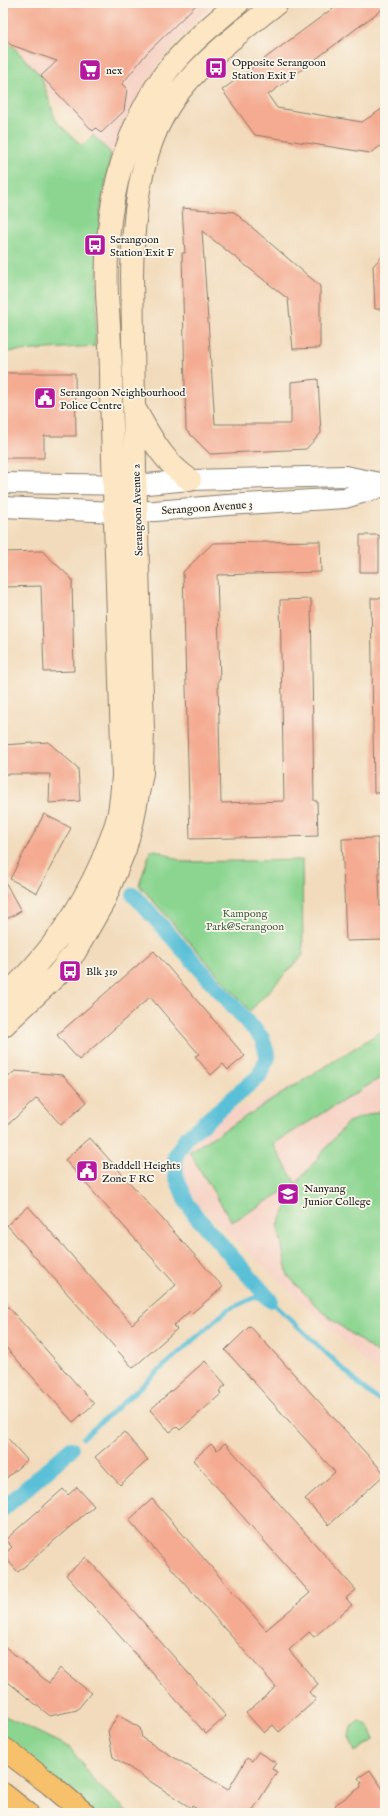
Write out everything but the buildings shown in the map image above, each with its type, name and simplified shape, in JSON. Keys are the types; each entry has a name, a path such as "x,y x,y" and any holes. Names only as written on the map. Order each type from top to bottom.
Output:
{"main road":[{"name":"Serangoon Avenue 2","path":"3,998 25,978 50,949 85,897 110,842 118,813 123,776 114,484 112,359 107,294 108,249 116,188 130,136 148,100 165,74 181,56 238,3"},
{"name":"Serangoon Avenue 2","path":"3,1026 58,974 75,952 104,901 125,848 133,820 142,773 144,729 134,406 133,243 143,168 155,135 166,111 182,88 204,65 277,3"},
{"path":"112,359 134,359"},
{"path":"134,406 158,449 177,471 190,480"},
{"path":"3,1748 50,1784 84,1813"}],"street":[{"name":"Serangoon Avenue 3","path":"3,483 136,485 190,480 345,476 385,485"},
{"name":"Serangoon Avenue 3","path":"3,507 137,512 345,498 385,485"}],"shaded area":[{"name":"nex","path":"3,3 213,3 167,52 139,93 112,157 3,46"},
{"name":"Nanyang Junior College","path":"385,1028 385,1377 366,1363 198,1205 182,1172 182,1162 196,1136 226,1110 251,1106 290,1086"}],"green space":[{"path":"3,36 41,76 56,121 82,146 93,135 111,153 100,214 95,346 3,352 3,87 6,84"},
{"name":"Kampong Park@Serangoon","path":"151,849 183,862 302,860 303,955 250,1011 139,885"},
{"path":"385,1029 385,1075 273,1144 296,1184 232,1222 189,1152"},
{"path":"385,1109 385,1359 322,1312 288,1276 278,1226 296,1184 348,1122"},
{"path":"3,1715 70,1748 96,1783 129,1813 95,1813 3,1744"},
{"path":"359,1721 366,1724 370,1728 373,1740 355,1752 349,1737 351,1727"}],"waterway":[{"path":"134,895 262,1038 268,1057 259,1076 186,1138 175,1157 176,1176 187,1203 196,1216 270,1300"},
{"path":"83,1438 227,1310 256,1297 270,1300 362,1387 385,1405"},
{"path":"3,1509 71,1449"}],"place":[{"name":"Opposite Serangoon Station Exit F","path":"216,68"},
{"name":"nex","path":"90,70"},
{"name":"Serangoon Station Exit F","path":"95,245"},
{"name":"Serangoon Neighbourhood Police Centre","path":"45,398"},
{"name":"Blk 319","path":"70,971"},
{"name":"Braddell Heights Zone F RC","path":"87,1171"},
{"name":"Nanyang Junior College","path":"288,1194"}]}
